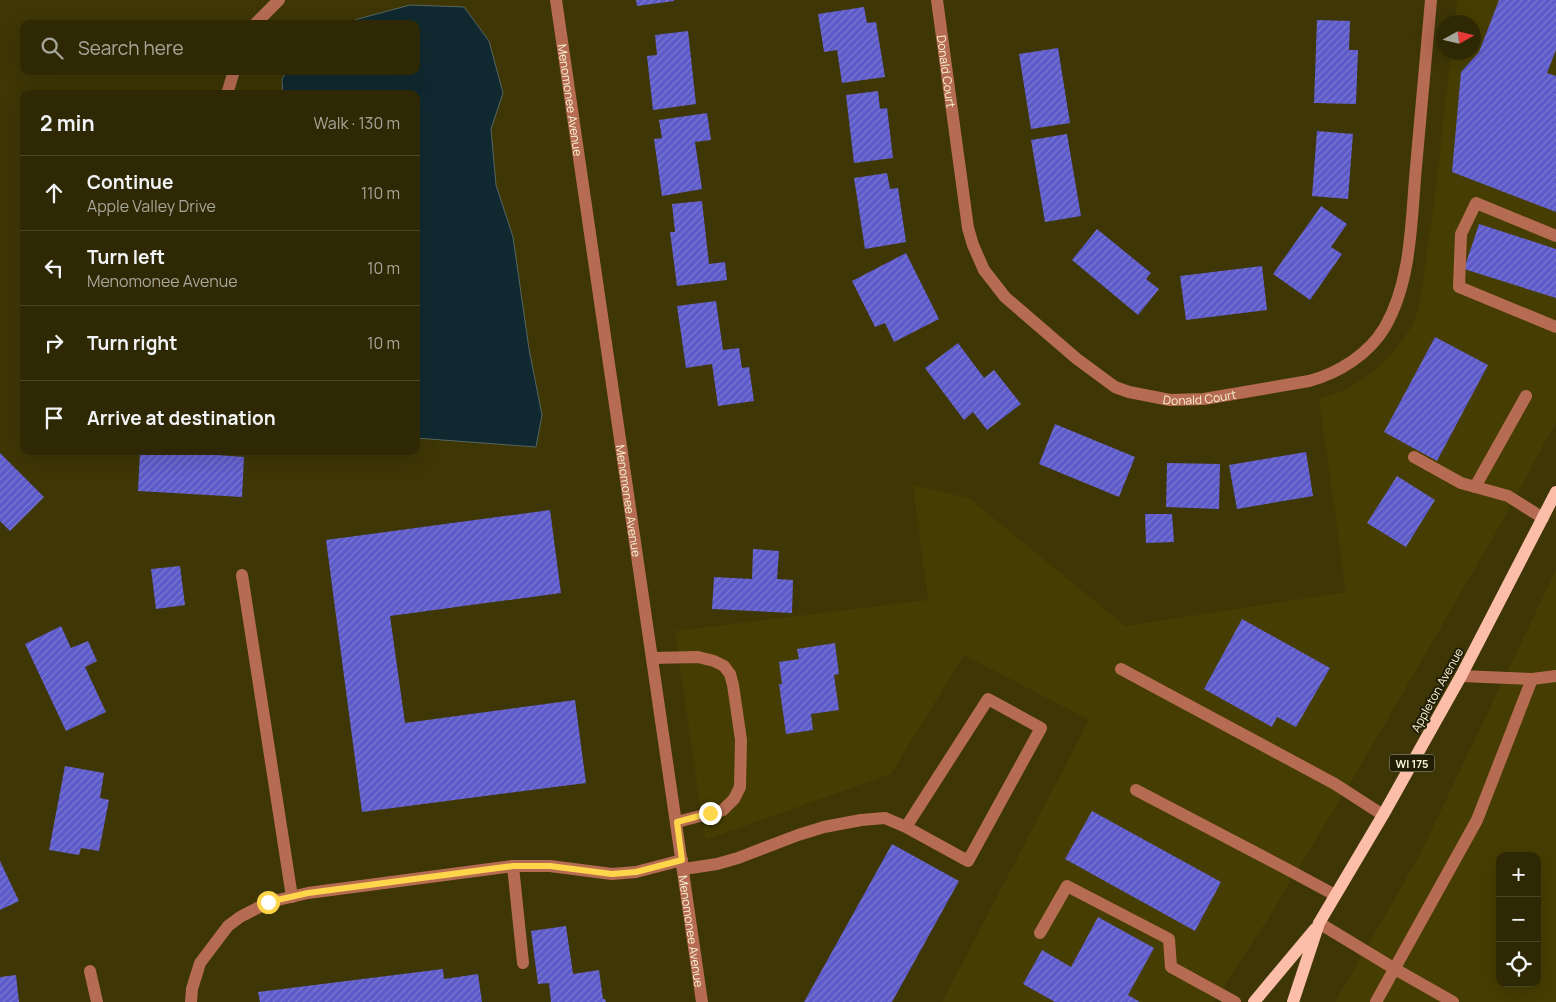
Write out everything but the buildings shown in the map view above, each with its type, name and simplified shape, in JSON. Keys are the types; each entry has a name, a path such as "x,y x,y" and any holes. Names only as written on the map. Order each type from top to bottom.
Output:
{"main road":[{"name":"Appleton Avenue","path":"1293,1002 1320,923 1461,676 1556,492"},
{"name":"Appleton Avenue","path":"1254,1002 1320,923"}],"street":[{"path":"259,20 280,0"},
{"name":"Menomonee Avenue","path":"556,0 702,1002"},
{"name":"Donald Court","path":"937,0 968,228 984,270 1005,297 1077,359 1115,386 1129,392 1170,400 1204,399 1324,377 1358,357 1374,342 1385,326 1400,291 1409,246 1431,0"},
{"path":"228,90 233,75"},
{"path":"1556,236 1476,203 1461,234 1459,288 1556,327"},
{"path":"1475,487 1526,396"},
{"path":"1414,457 1461,483 1508,496 1543,518"},
{"path":"242,575 292,897"},
{"path":"653,658 698,657 714,661 724,666 730,674 735,694 741,740 740,787 734,799 723,810 677,822"},
{"path":"1121,669 1335,784 1383,815"},
{"path":"1461,676 1532,679 1556,676"},
{"path":"1376,1002 1477,820 1532,679"},
{"path":"191,1002 192,989 200,963 228,926 240,917 268,902 308,893 513,866 550,866 612,874 683,864 717,864 824,827 861,820 886,818 968,861 1041,728 988,699 906,827"},
{"path":"1136,790 1275,862 1335,896"},
{"path":"513,866 524,963"},
{"path":"1040,933 1067,886 1169,939 1171,967 1235,1002"},
{"path":"1320,923 1453,1002"},
{"path":"90,971 97,1002"}],"shaded area":[{"path":"1457,0 1556,0 1556,422 1499,527 1357,772 1269,917 1214,1002 942,1002 1089,720 964,655 891,774 705,840 675,631 928,600 913,485 969,498 1125,626 1346,592 1319,399 1345,390 1374,371 1396,349 1412,326 1419,308 1437,180 1450,60 1481,60 1481,15 1455,15"},
{"path":"1556,570 1556,1002 1335,1002 1418,858"}],"water":[{"path":"410,5 464,7 489,41 503,93 491,129 496,185 513,237 529,349 542,415 536,447 420,438 420,90 283,90 282,80 284,75 420,75 420,20 356,20"}],"route":[{"path":"268,902 308,893 513,866 550,866 612,874 636,872 682,860 677,822 710,813"}]}
